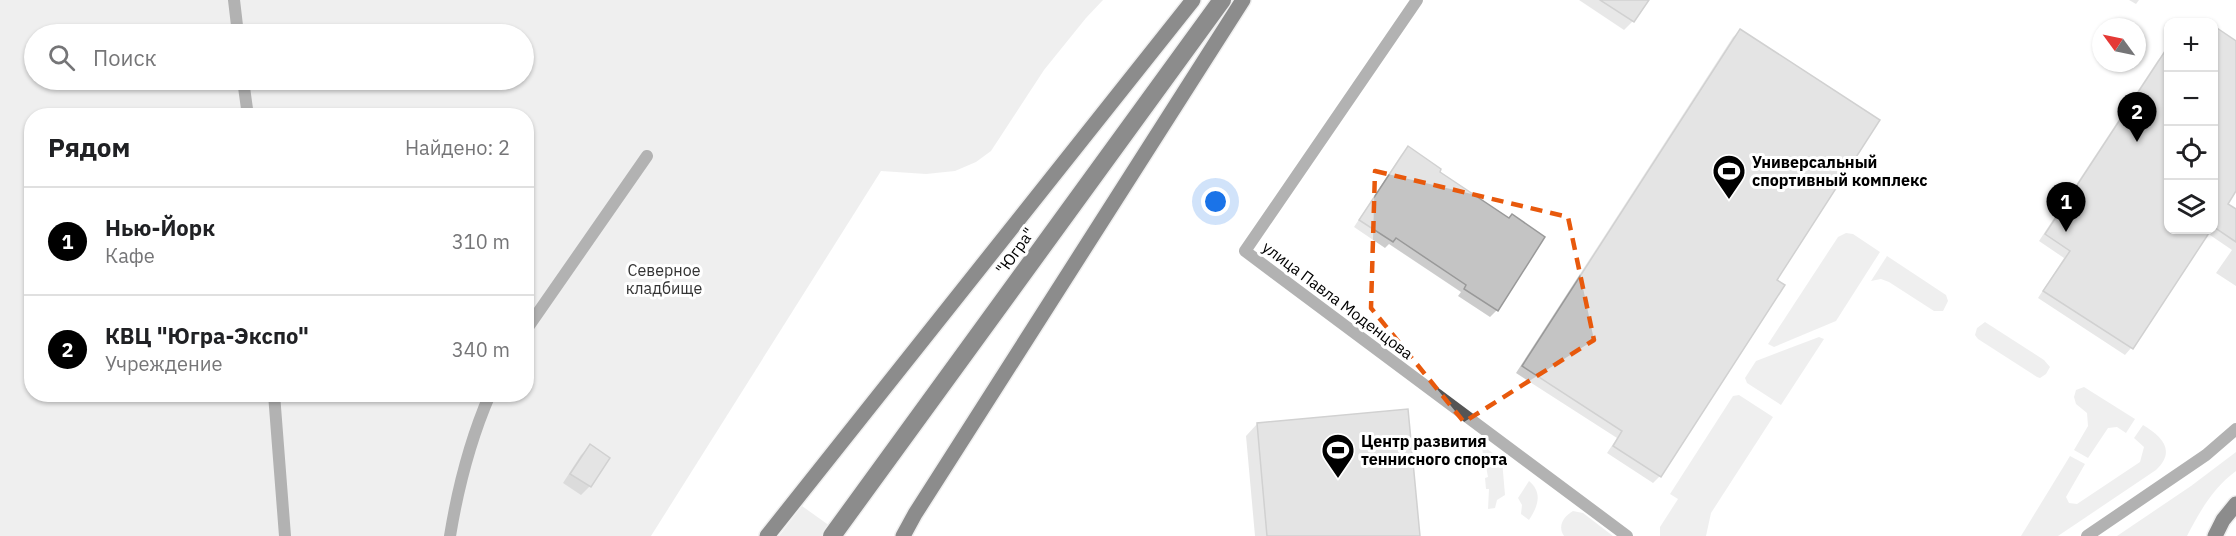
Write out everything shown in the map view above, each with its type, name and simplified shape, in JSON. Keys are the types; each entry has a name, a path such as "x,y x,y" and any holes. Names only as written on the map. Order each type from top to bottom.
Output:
{"highway":[{"name":"\"Югра\"","path":"836,530 1222,0"}],"main road":[{"path":"767,536 1193,0"},
{"path":"903,536 1243,0"},
{"path":"2213,536 2236,504"}],"street":[{"path":"234,0 237,24"},
{"name":"улица Павла Моденцова","path":"1417,0 1245,251 1627,536"},
{"path":"244,90 247,108"},
{"path":"534,318 647,156"},
{"path":"275,402 285,536"},
{"path":"450,536 471,442 487,402"},
{"path":"2087,536 2206,455 2236,429"}],"highlighted area":[{"path":"1375,171 1568,217 1594,340 1464,422 1371,308"}],"green space":[{"name":"Северное кладбище","path":"0,0 1103,0 1044,70 991,151 976,162 955,171 926,174 881,171 651,536 0,536"},
{"path":"1846,233 1853,234 1880,252 1836,321 1774,347 1768,344 1838,237"},
{"path":"1887,256 1946,295 1948,301 1943,311 1934,311 1889,282 1881,279 1871,281"},
{"path":"1985,322 2044,360 2050,367 2046,374 2040,378 2037,377 1978,339 1975,335 1977,328"},
{"path":"1819,337 1824,339 1781,405 1747,383 1745,378 1756,361"},
{"path":"2084,387 2135,419 2126,433 2117,427 2108,428 2088,458 2074,450 2088,426 2087,413 2076,404 2074,397 2076,390"},
{"path":"1739,395 1773,417 1711,513 1706,536 1660,536 1660,527 1678,499 1670,494 1733,396"},
{"path":"2143,425 2161,439 2166,450 2162,463 2156,470 2058,536 2021,536 2070,456 2085,464 2066,497 2069,503 2077,504 2140,462 2144,447 2134,438"},
{"path":"1482,445 1502,460 1505,495 1497,500 1495,508 1488,509 1489,489 1486,489 1485,478 1488,477 1486,467 1484,467"},
{"path":"2236,452 2236,471 2214,492 2187,536 2117,536 2191,486"},
{"path":"1529,481 1536,490 1538,500 1529,520 1521,514 1522,505 1518,498"},
{"path":"802,506 844,536 779,536"},
{"path":"1573,511 1583,513 1613,536 1564,536 1561,529 1562,522"}],"building":[{"path":"1600,0 1649,0 1634,22"},
{"name":"Универсальный спортивный комплекс","path":"1740,29 1880,120 1777,280 1785,285 1661,477 1613,446 1622,431 1522,366"},
{"path":"2218,29 2236,41 2236,191 2228,204 2236,209 2236,242 2218,230"},
{"path":"2164,53 2164,234 2208,234 2133,349 2043,291 2070,251 2045,234"},
{"path":"1408,146 1441,169 1440,172 1509,218 1512,214 1545,237 1498,311 1464,289 1466,285 1396,238 1393,242 1359,220"},
{"name":"Центр развития теннисного спорта","path":"1408,409 1420,536 1267,536 1257,423"},
{"path":"590,444 610,458 591,487 570,474"}],"place":[{"name":"КВЦ \"Югра-Экспо\"","path":"2137,142"},
{"name":"Универсальный спортивный комплекс","path":"1729,200"},
{"name":"Нью-Йорк","path":"2066,232"},
{"name":"Центр развития теннисного спорта","path":"1338,479"}]}
